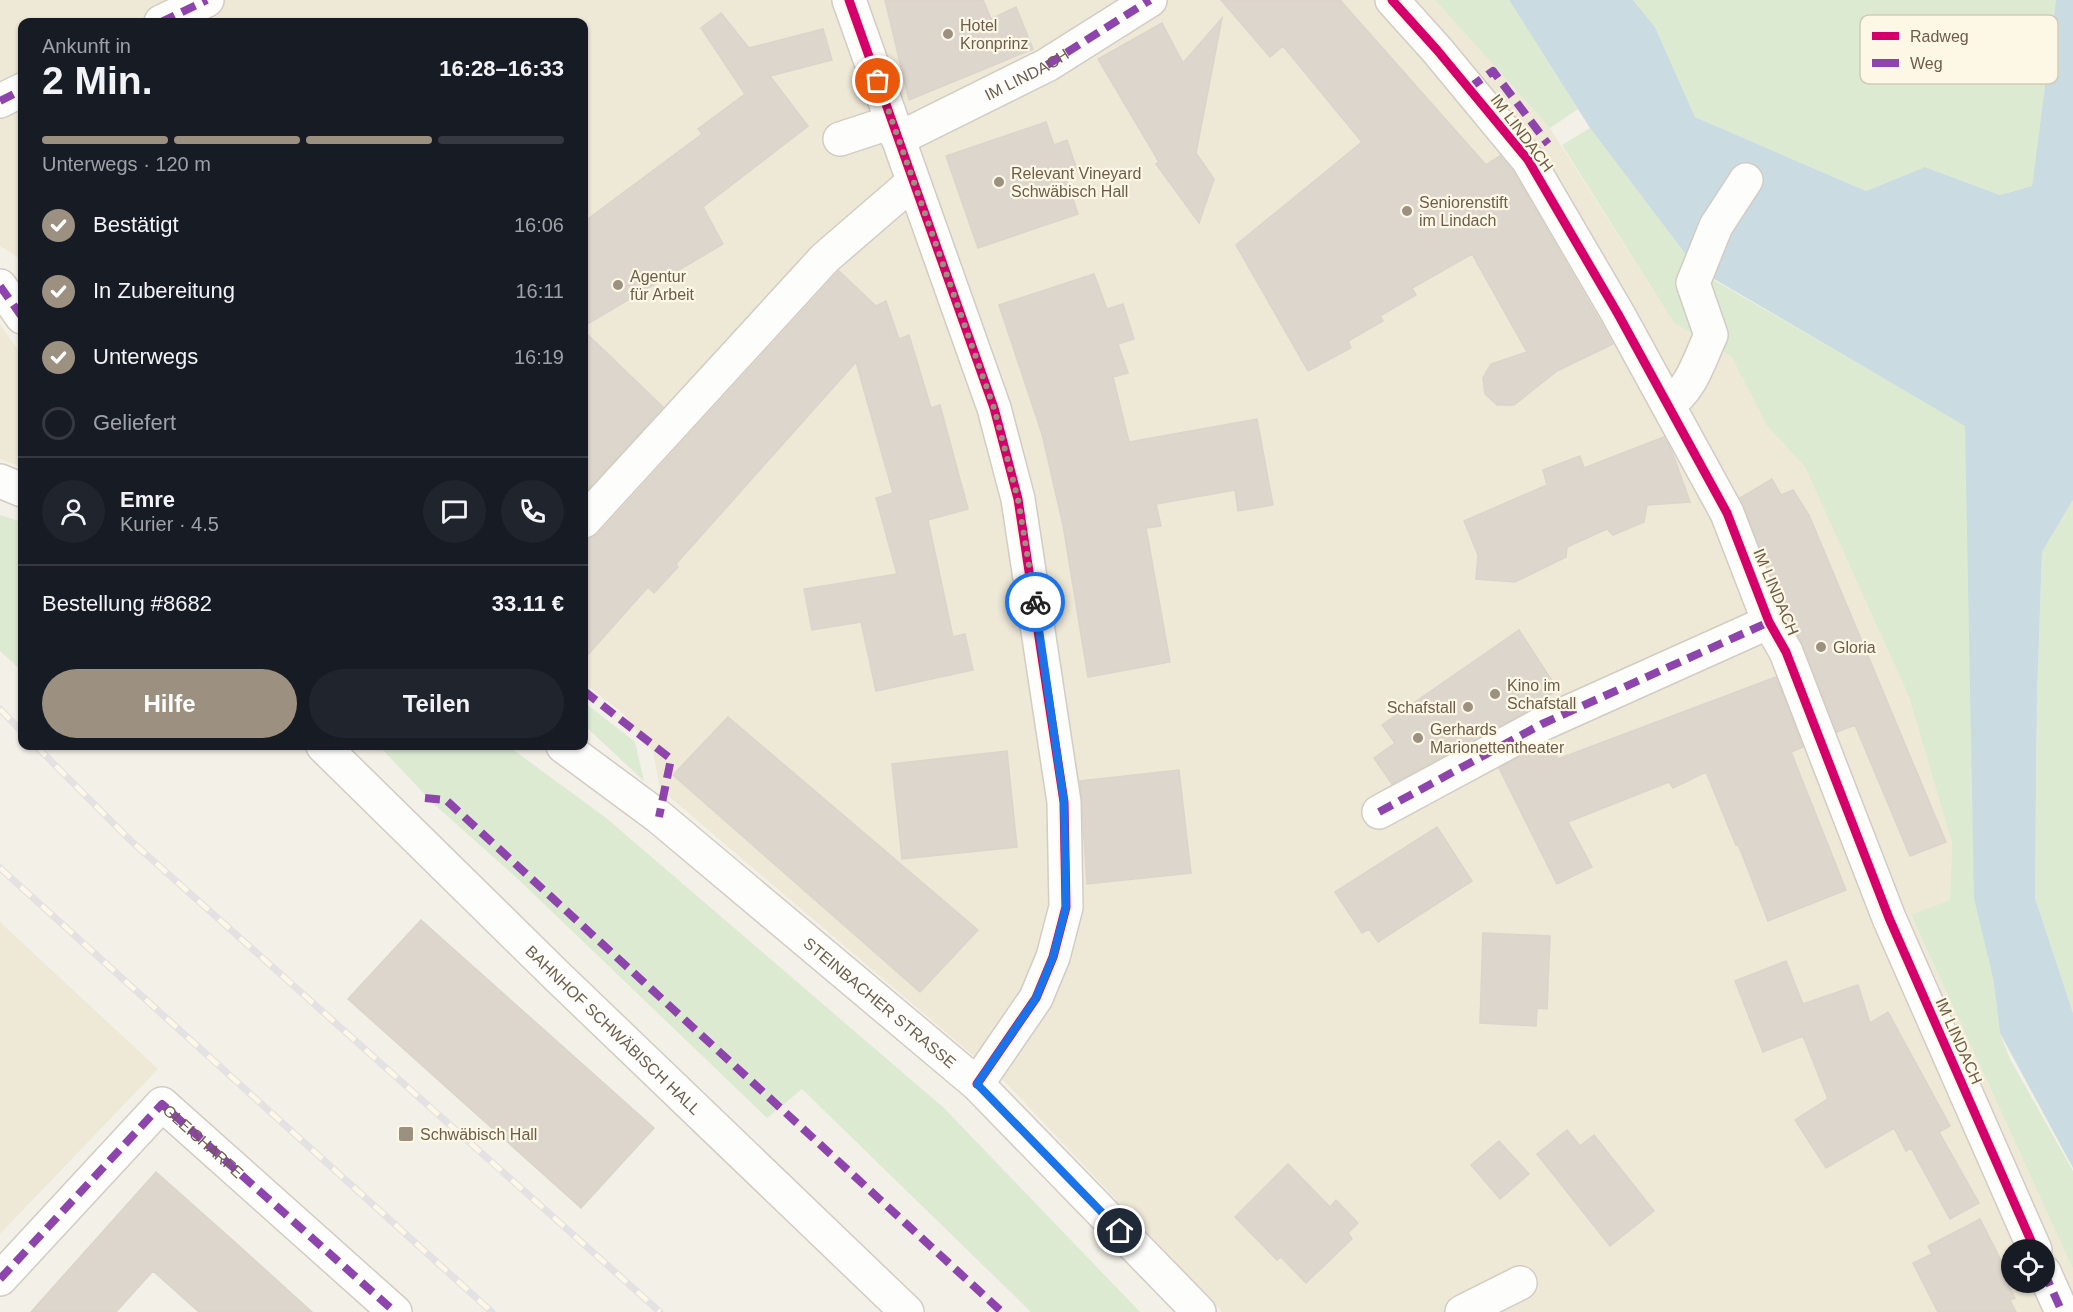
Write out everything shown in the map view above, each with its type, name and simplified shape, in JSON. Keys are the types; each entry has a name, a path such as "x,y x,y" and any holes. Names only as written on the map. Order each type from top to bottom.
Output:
{"street":[{"path":"169,18 207,0"},
{"path":"849,0 994,408 1018,499 1064,802 1066,907 1053,957 1036,998 977,1084"},
{"name":"IM LINDACH","path":"840,139 895,131 1047,66 1150,0"},
{"name":"IM LINDACH","path":"1392,0 1437,50 1528,160 1668,404 1727,513 1769,622 1786,652 1889,918 2030,1239"},
{"path":"0,101 18,92"},
{"path":"1668,404 1678,398 1689,382 1712,335 1693,283 1716,226 1746,180"},
{"path":"588,518 825,258 913,182"},
{"path":"0,286 18,311"},
{"path":"0,481 18,488"},
{"name":"IM LINDACH","path":"1379,812 1542,724 1769,622"},
{"name":"BAHNHOF SCHWÄBISCH HALL","path":"327,750 557,976 907,1312"},
{"name":"STEINBACHER STRASSE","path":"568,750 659,817 977,1084 1199,1312"},
{"name":"GLEISHARFE","path":"0,1279 162,1104 382,1308"},
{"path":"1462,1312 1520,1283"},
{"path":"2053,1293 2062,1312"}],"shaded area":[{"path":"0,0 1435,0 1550,128 1674,323 1731,356 1767,426 1805,467 1909,697 1952,843 1950,900 1911,916 2073,1269 2073,1312 1222,1312 1009,1086 660,789 653,752 623,713 588,686 588,18 18,18 18,257 0,246"},
{"path":"1509,0 1633,0 1655,27 1695,117 1866,191 1925,167 2000,195 2032,186 2045,84 2058,84 2058,15 2054,15 2056,0 2073,0 2073,500 2042,552 2037,697 2035,898 2073,1013 2073,1168 2000,1033 1993,978 1974,898 1965,426 1697,269 1590,128"},
{"path":"0,325 18,350 18,466 0,459"},
{"path":"0,922 158,1069 0,1234"}],"green space":[{"path":"1435,0 1509,0 1578,109 1550,128"},
{"path":"1633,0 2056,0 2054,15 1860,15 1860,84 2045,84 2032,186 2000,195 1925,167 1866,191 1695,117 1655,27"},
{"path":"1590,128 1693,263 1712,279 1966,426 1971,702 1993,978 2000,1033 2010,1059 2073,1171 2073,1269 1911,915 1950,900 1952,843 1909,697 1805,467 1767,426 1731,356 1674,323 1562,145"},
{"path":"2073,500 2073,1013 2035,899 2037,697 2042,552"},
{"path":"0,515 18,521 18,667 0,651"},
{"path":"588,705 635,742 644,781 588,729"},
{"path":"383,750 513,750 605,817 944,1108 1140,1312 1031,1312 802,1089 767,1118 519,880 435,805"}],"building":[{"path":"885,0 983,0 991,19 1016,7 1033,49 909,100"},
{"name":"Seniorenstift im Lindach","path":"1221,0 1340,0 1486,165 1500,156 1513,171 1613,344 1557,371 1514,405 1497,405 1485,394 1483,378 1491,364 1527,352 1472,254 1412,288 1416,295 1380,316 1383,321 1348,341 1351,348 1308,371 1236,245 1362,142 1283,46 1270,57"},
{"path":"721,13 749,48 823,29 832,60 770,76 808,126 703,207 723,244 588,324 588,219 702,134 698,129 745,94 701,28"},
{"path":"1222,18 1196,153 1214,179 1199,223 1156,164 1159,162 1098,59 1162,23 1183,63"},
{"path":"1046,122 1054,145 1067,140 1077,170 1065,175 1078,214 978,248 946,156"},
{"path":"839,271 876,306 886,301 899,339 909,335 931,408 940,405 968,509 928,520 953,637 965,634 973,670 876,691 861,622 812,630 804,589 897,574 876,498 893,493 856,362 676,564 678,567 654,593 648,587 588,654 588,538 598,534"},
{"path":"1094,274 1107,309 1123,304 1134,339 1118,344 1128,373 1113,377 1129,442 1257,419 1273,505 1238,511 1235,490 1156,504 1161,526 1146,528 1170,662 1088,677 1063,525 1042,434 999,305"},
{"path":"588,335 663,407 588,490"},
{"path":"1664,437 1673,454 1690,502 1647,505 1644,522 1613,535 1607,529 1567,547 1566,557 1515,582 1476,579 1478,555 1464,521 1547,485 1543,470 1580,456 1584,468"},
{"path":"1772,479 1781,495 1793,490 1809,515 1946,842 1910,856 1855,725 1837,732 1803,645 1786,614 1740,498"},
{"name":"Schafstall","path":"1519,630 1558,690 1532,706 1533,708 1392,784 1374,758 1395,743 1382,725"},
{"path":"1776,677 1803,747 1791,752 1846,890 1768,921 1738,844 1736,845 1706,772 1673,788 1669,782 1568,822 1592,867 1557,884 1499,768 1549,741 1558,759"},
{"path":"728,717 978,930 920,992 673,775"},
{"path":"1007,751 1017,847 902,859 892,764"},
{"path":"1179,770 1191,873 1087,884 1080,781"},
{"path":"1437,827 1472,881 1378,942 1369,929 1362,933 1335,892"},
{"path":"421,920 654,1128 581,1208 348,999"},
{"path":"1483,933 1550,936 1547,1009 1537,1008 1536,1026 1480,1023"},
{"path":"1786,961 1803,1004 1858,985 1870,1023 1888,1012 1950,1126 1939,1132 1979,1203 1950,1219 1911,1148 1906,1151 1894,1128 1826,1168 1795,1120 1828,1099 1803,1036 1763,1052 1735,981"},
{"path":"1567,1130 1580,1146 1594,1135 1654,1211 1610,1246 1537,1154"},
{"path":"1499,1141 1529,1174 1500,1199 1471,1165"},
{"path":"1288,1164 1330,1207 1336,1200 1358,1223 1348,1233 1352,1239 1306,1283 1281,1257 1277,1260 1235,1217"},
{"path":"156,1172 312,1312 199,1312 153,1271 116,1312 31,1312"},
{"path":"1980,1219 2001,1260 2001,1293 2012,1293 2015,1298 2010,1300 2016,1312 1938,1312 1913,1263 1932,1254 1928,1246"}],"railway":[{"path":"0,709 18,728"},
{"path":"40,750 130,840 660,1312"},
{"path":"0,868 492,1312"}],"marked path":[{"path":"169,18 207,0"},
{"path":"1047,65 1150,0"},
{"path":"1469,88 1493,71 1548,144"},
{"path":"0,101 18,92"},
{"path":"0,286 18,311"},
{"path":"1379,812 1542,724 1769,622"},
{"path":"588,694 671,759 659,817"},
{"path":"425,798 446,800 1002,1312"},
{"path":"0,1279 162,1104 395,1312"},
{"path":"2053,1293 2062,1312"}],"cycle path":[{"path":"849,0 994,408 1018,499 1064,802 1066,907 1053,957 1036,998 977,1084"},
{"path":"1392,0 1437,50 1528,160 1618,314 1727,513 1769,622 1786,652 1889,918 2030,1239"}],"way so far":[{"path":"878,81 994,408 1018,499 1035,602"}],"place":[{"name":"Hotel Kronprinz","path":"948,34"},
{"name":"Relevant Vineyard Schwäbisch Hall","path":"999,182"},
{"name":"Seniorenstift im Lindach","path":"1407,211"},
{"name":"Agentur für Arbeit","path":"618,285"},
{"name":"Gloria","path":"1821,647"},
{"name":"Kino im Schafstall","path":"1495,694"},
{"name":"Schafstall","path":"1468,707"},
{"name":"Gerhards Marionettentheater","path":"1418,738"},
{"name":"Schwäbisch Hall","path":"406,1134"}],"route":[{"path":"1035,602 1064,802 1067,845 1066,907 1053,957 1036,998 977,1084 1120,1231"}]}
